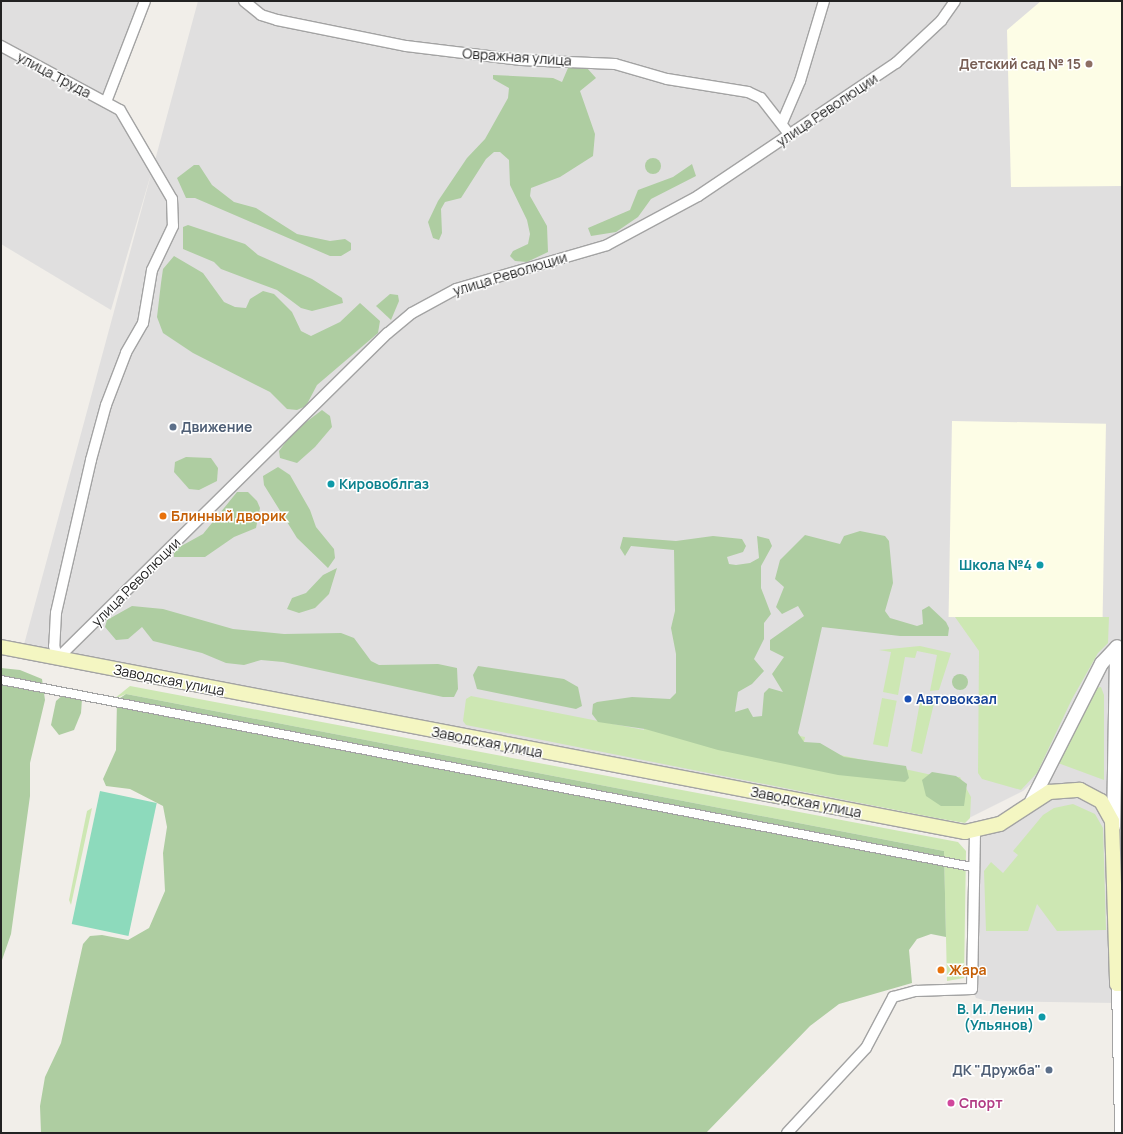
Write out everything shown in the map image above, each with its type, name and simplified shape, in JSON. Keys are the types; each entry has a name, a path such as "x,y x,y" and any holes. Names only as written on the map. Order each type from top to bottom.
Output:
{"main road":[{"name":"Заводская улица","path":"1,647 975,832"},
{"path":"975,832 1000,824 1031,801 1062,789 1089,793 1107,808 1114,832 1119,984"}],"street":[{"path":"106,102 145,1"},
{"name":"Овражная улица","path":"244,1 261,15 278,20 406,46 521,60 615,64 667,78 748,92 761,98 782,123 789,134"},
{"path":"782,123 800,81 824,1"},
{"name":"улица Революции","path":"58,658 383,338 412,313 456,289 607,245 698,196 896,63 941,21 955,1"},
{"name":"улица Труда","path":"1,46 120,110 172,199 172,226 152,270 143,323 126,353 108,399 91,460 56,613 54,646 58,658"},
{"path":"1031,801 1101,663 1119,645"},
{"path":"1114,832 1113,666 1119,645"},
{"path":"1,680 972,867"},
{"path":"787,1133 866,1048 893,997 923,991 972,989 972,867 975,832"},
{"path":"1119,984 1120,1133"}],"shaded area":[{"path":"1,1 145,1 107,103 120,109 154,164 198,1 1122,1 1122,1133 1117,1003 987,1001 976,998 972,989 975,832 1024,806 1037,778 1023,791 967,819 701,782 22,652 153,167 111,310 1,244"},
{"path":"1041,1 1122,1 1122,186 1011,187 1007,30"},
{"path":"952,421 1106,424 1103,620 949,617"}],"green space":[{"path":"579,65 587,68 596,78 580,91 595,134 593,156 560,177 531,188 530,196 547,226 548,252 527,262 515,261 510,256 513,251 528,244 530,234 527,220 510,185 509,160 500,152 494,152 486,159 461,198 445,202 441,209 442,233 439,240 433,238 428,222 438,201 467,158 485,139 508,98 509,88 493,79 493,75 553,78 562,82 568,68"},
{"path":"653,158 660,163 661,166 656,173 653,174 646,169 645,166 650,159"},
{"path":"692,164 696,176 651,199 638,217 616,232 591,236 588,228 630,210 638,190 673,177"},
{"path":"194,165 199,165 212,185 234,202 256,208 297,234 330,241 345,239 351,243 351,250 341,256 330,256 195,198 186,198 177,178"},
{"path":"188,225 245,244 258,255 312,279 342,298 343,303 312,311 301,308 277,290 221,269 214,262 183,249 183,227"},
{"path":"174,256 203,273 224,302 235,307 246,308 250,299 263,291 274,294 292,312 301,331 311,336 340,322 360,303 380,321 378,333 317,385 306,406 297,410 287,409 270,392 193,353 163,333 157,317 163,269"},
{"path":"390,294 398,295 399,301 391,320 376,306"},
{"path":"322,410 330,416 332,427 315,447 297,463 280,458 279,451 293,432"},
{"path":"186,457 211,458 218,468 217,481 199,490 189,489 174,472 175,462"},
{"path":"278,467 290,475 310,510 316,527 334,549 335,558 328,568 297,538 264,485 263,476"},
{"path":"237,492 248,492 257,501 260,508 256,528 234,537 205,557 174,557 174,550 203,534"},
{"path":"860,531 885,536 889,541 893,583 885,611 890,618 917,626 923,624 922,610 929,606 946,622 949,628 948,636 900,636 822,627 798,733 804,742 820,743 844,757 906,766 909,778 905,782 838,775 718,750 645,729 598,722 592,714 593,704 597,702 632,697 670,699 676,693 676,654 671,628 675,611 674,550 631,546 625,556 620,548 623,537 676,541 713,536 742,539 746,546 743,552 727,557 729,564 736,565 750,563 759,558 757,536 769,539 772,546 761,566 761,588 771,614 764,623 764,639 754,659 764,671 752,684 738,692 735,712 748,708 753,717 762,716 764,693 769,688 783,692 772,674 784,657 770,650 770,640 804,616 798,606 782,614 776,607 784,587 775,579 780,560 805,535 840,544 844,536"},
{"path":"337,568 329,594 315,608 299,613 287,609 292,598 306,593 323,575"},
{"path":"132,606 163,609 233,629 284,634 341,633 354,638 371,661 379,665 438,664 457,668 458,689 454,697 443,697 283,662 261,660 244,665 226,663 202,653 153,641 142,627 128,639 116,640 105,627 107,620"},
{"path":"955,617 1109,617 1108,643 1098,653 1072,699 1037,773 1021,790 982,779 978,773 979,651"},
{"path":"920,646 951,653 939,690 930,691 937,655 917,651 915,658 905,657 898,695 883,692 891,652 879,650"},
{"path":"478,666 564,679 578,687 582,706 576,709 477,689 473,675"},
{"path":"1,668 20,670 42,679 45,700 30,763 30,796 11,934 1,963"},
{"path":"957,674 963,674 968,679 966,688 963,690 957,690 952,685 952,679"},
{"path":"130,686 958,842 966,851 964,978 947,981 944,851 126,694 114,699"},
{"path":"1101,687 1104,695 1104,780 1058,763 1095,688"},
{"path":"126,694 944,851 946,937 931,934 917,939 909,950 912,983 839,1004 810,1026 706,1133 41,1133 40,1106 45,1077 61,1043 83,944 90,936 102,935 128,940 149,928 165,891 163,853 167,827 163,806 130,789 106,786 103,779 116,750 117,700"},
{"path":"63,695 82,699 81,713 74,730 59,735 51,725 56,701"},
{"path":"471,696 644,730 646,714 664,709 805,737 803,747 946,778 960,777 971,797 970,818 965,823 936,818 466,725 463,721 466,699"},
{"path":"929,697 935,699 922,754 911,751 920,702 928,703"},
{"path":"882,698 897,701 888,747 873,744"},
{"path":"932,772 956,776 967,784 964,806 941,806 926,796 922,780"},
{"path":"100,791 157,803 128,936 72,924"},
{"path":"1073,804 1095,814 1103,828 1106,930 1057,931 1037,904 1028,931 986,931 984,871 991,862 1003,873 1018,855 1013,851 1043,815 1054,808"},
{"path":"92,808 71,905 69,900 87,811"}],"place":[{"name":"Детский сад № 15","path":"1089,64"},
{"name":"Движение","path":"173,427"},
{"name":"Кировоблгаз","path":"331,484"},
{"name":"Блинный дворик","path":"163,516"},
{"name":"Школа №4","path":"1040,565"},
{"name":"Автовокзал","path":"908,699"},
{"name":"Жара","path":"941,970"},
{"name":"В. И. Ленин (Ульянов)","path":"1042,1017"},
{"name":"ДК \"Дружба\"","path":"1049,1070"},
{"name":"Спорт","path":"951,1103"}]}
